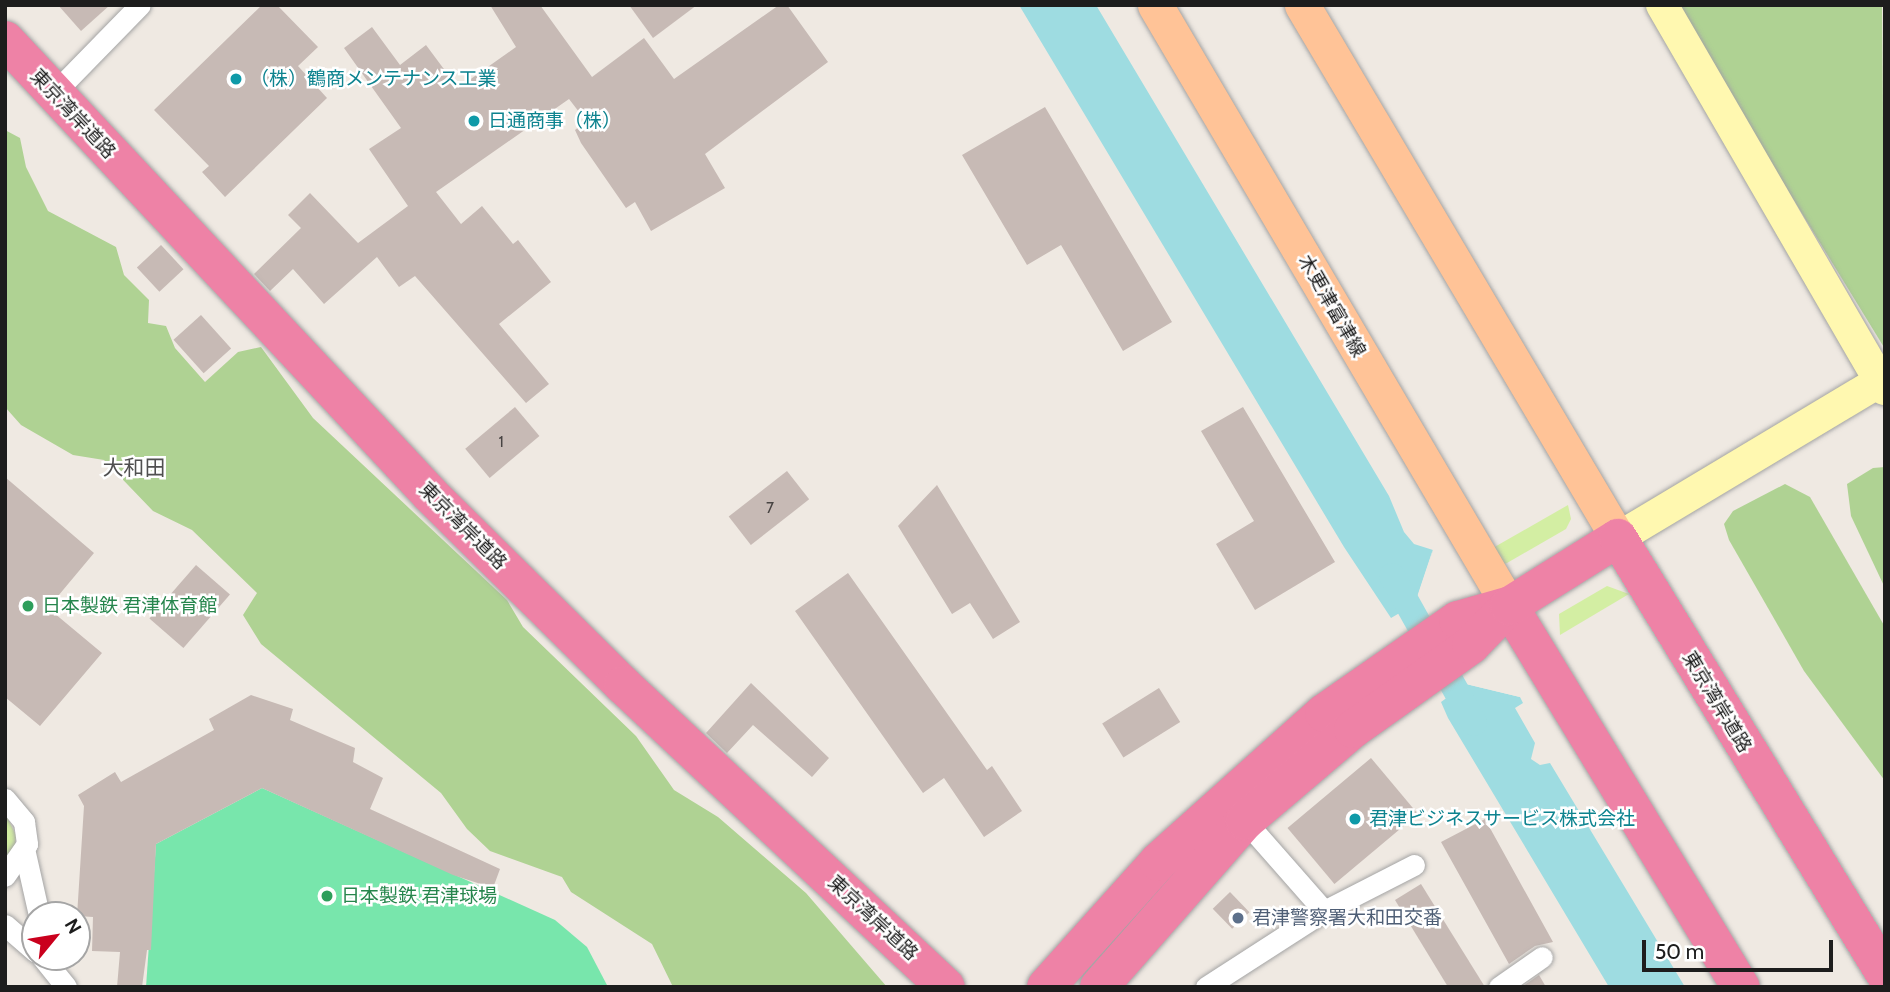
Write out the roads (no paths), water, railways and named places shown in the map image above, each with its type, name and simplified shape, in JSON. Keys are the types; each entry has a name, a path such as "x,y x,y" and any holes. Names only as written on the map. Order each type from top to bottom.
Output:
{"highway":[{"name":"東京湾岸道路","path":"5,40 430,494 623,685 946,987"},
{"name":"東京湾岸道路","path":"1618,538 1885,974"},
{"path":"1046,987 1197,824 1324,713 1405,672 1471,645 1494,615 1618,538"},
{"path":"1494,615 1741,987"},
{"path":"1099,987 1245,821 1405,672"}],"main road":[{"name":"木更津富津線","path":"1155,5 1494,615"},
{"path":"1302,5 1618,538"}],"street":[{"path":"53,94 140,5"},
{"path":"1618,538 1882,385 1662,5"},
{"path":"5,799 24,822 24,853 36,901"},
{"path":"1245,821 1324,911"},
{"path":"5,876 24,853"},
{"path":"1206,987 1230,980 1324,911 1414,865"},
{"path":"5,925 21,939"},
{"path":"1499,987 1542,957"},
{"path":"55,971 66,987"}],"water":[{"path":"1019,5 1096,5 1389,496 1404,532 1414,544 1433,550 1415,604 1391,618 1344,547"},
{"path":"1466,684 1520,697 1523,703 1515,708 1535,743 1531,759 1540,765 1550,763 1685,987 1609,987 1448,718 1441,702"}],"waterway":[{"path":"1392,576 1474,723"}],"place":[{"name":"（株）鶴商メンテナンス工業","path":"236,79"},
{"name":"日通商事（株）","path":"474,121"},
{"name":"日本製鉄 君津体育館","path":"28,606"},
{"name":"君津ビジネスサービス株式会社","path":"1355,819"},
{"name":"日本製鉄 君津球場","path":"327,896"},
{"name":"君津警察署大和田交番","path":"1238,918"}],"district":[{"name":"大和田","path":"134,468"}]}
